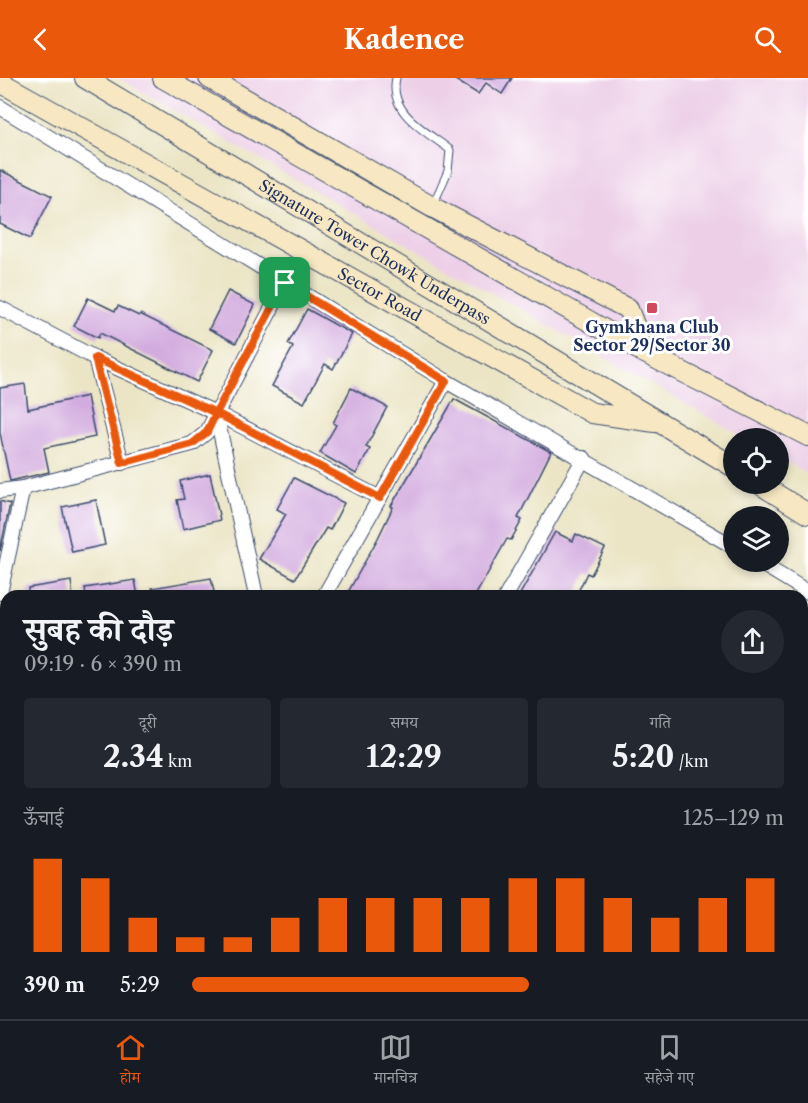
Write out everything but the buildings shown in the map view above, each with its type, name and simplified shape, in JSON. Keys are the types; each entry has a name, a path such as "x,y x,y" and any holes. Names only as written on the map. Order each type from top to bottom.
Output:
{"main road":[{"name":"Signature Tower Chowk Underpass","path":"86,78 664,424"},
{"path":"163,78 645,353 808,436"},
{"path":"209,78 432,207 628,309 645,353"},
{"name":"Sector Road","path":"0,82 592,413 664,424 723,460"},
{"path":"776,494 808,514"}],"street":[{"path":"0,107 446,381 584,458 723,540"},
{"path":"1,486 23,488 192,444 207,432 285,283"},
{"path":"0,308 95,358 216,413 380,498"},
{"path":"95,358 122,463"},
{"path":"327,590 446,381"},
{"path":"216,413 255,590"},
{"path":"509,590 584,458"},
{"path":"0,590 3,560 23,488"},
{"path":"775,572 805,590"}],"lane":[{"path":"396,78 393,90 401,112 450,150 448,171 432,207"}],"shaded area":[{"path":"118,78 808,78 808,475 789,463 789,428 728,428"}],"place":[{"name":"Gymkhana Club Sector 29/Sector 30","path":"652,308"}],"route":[{"path":"285,283 216,413 207,432 192,444 122,463 95,358 216,413 380,498 446,381 285,283"}]}
